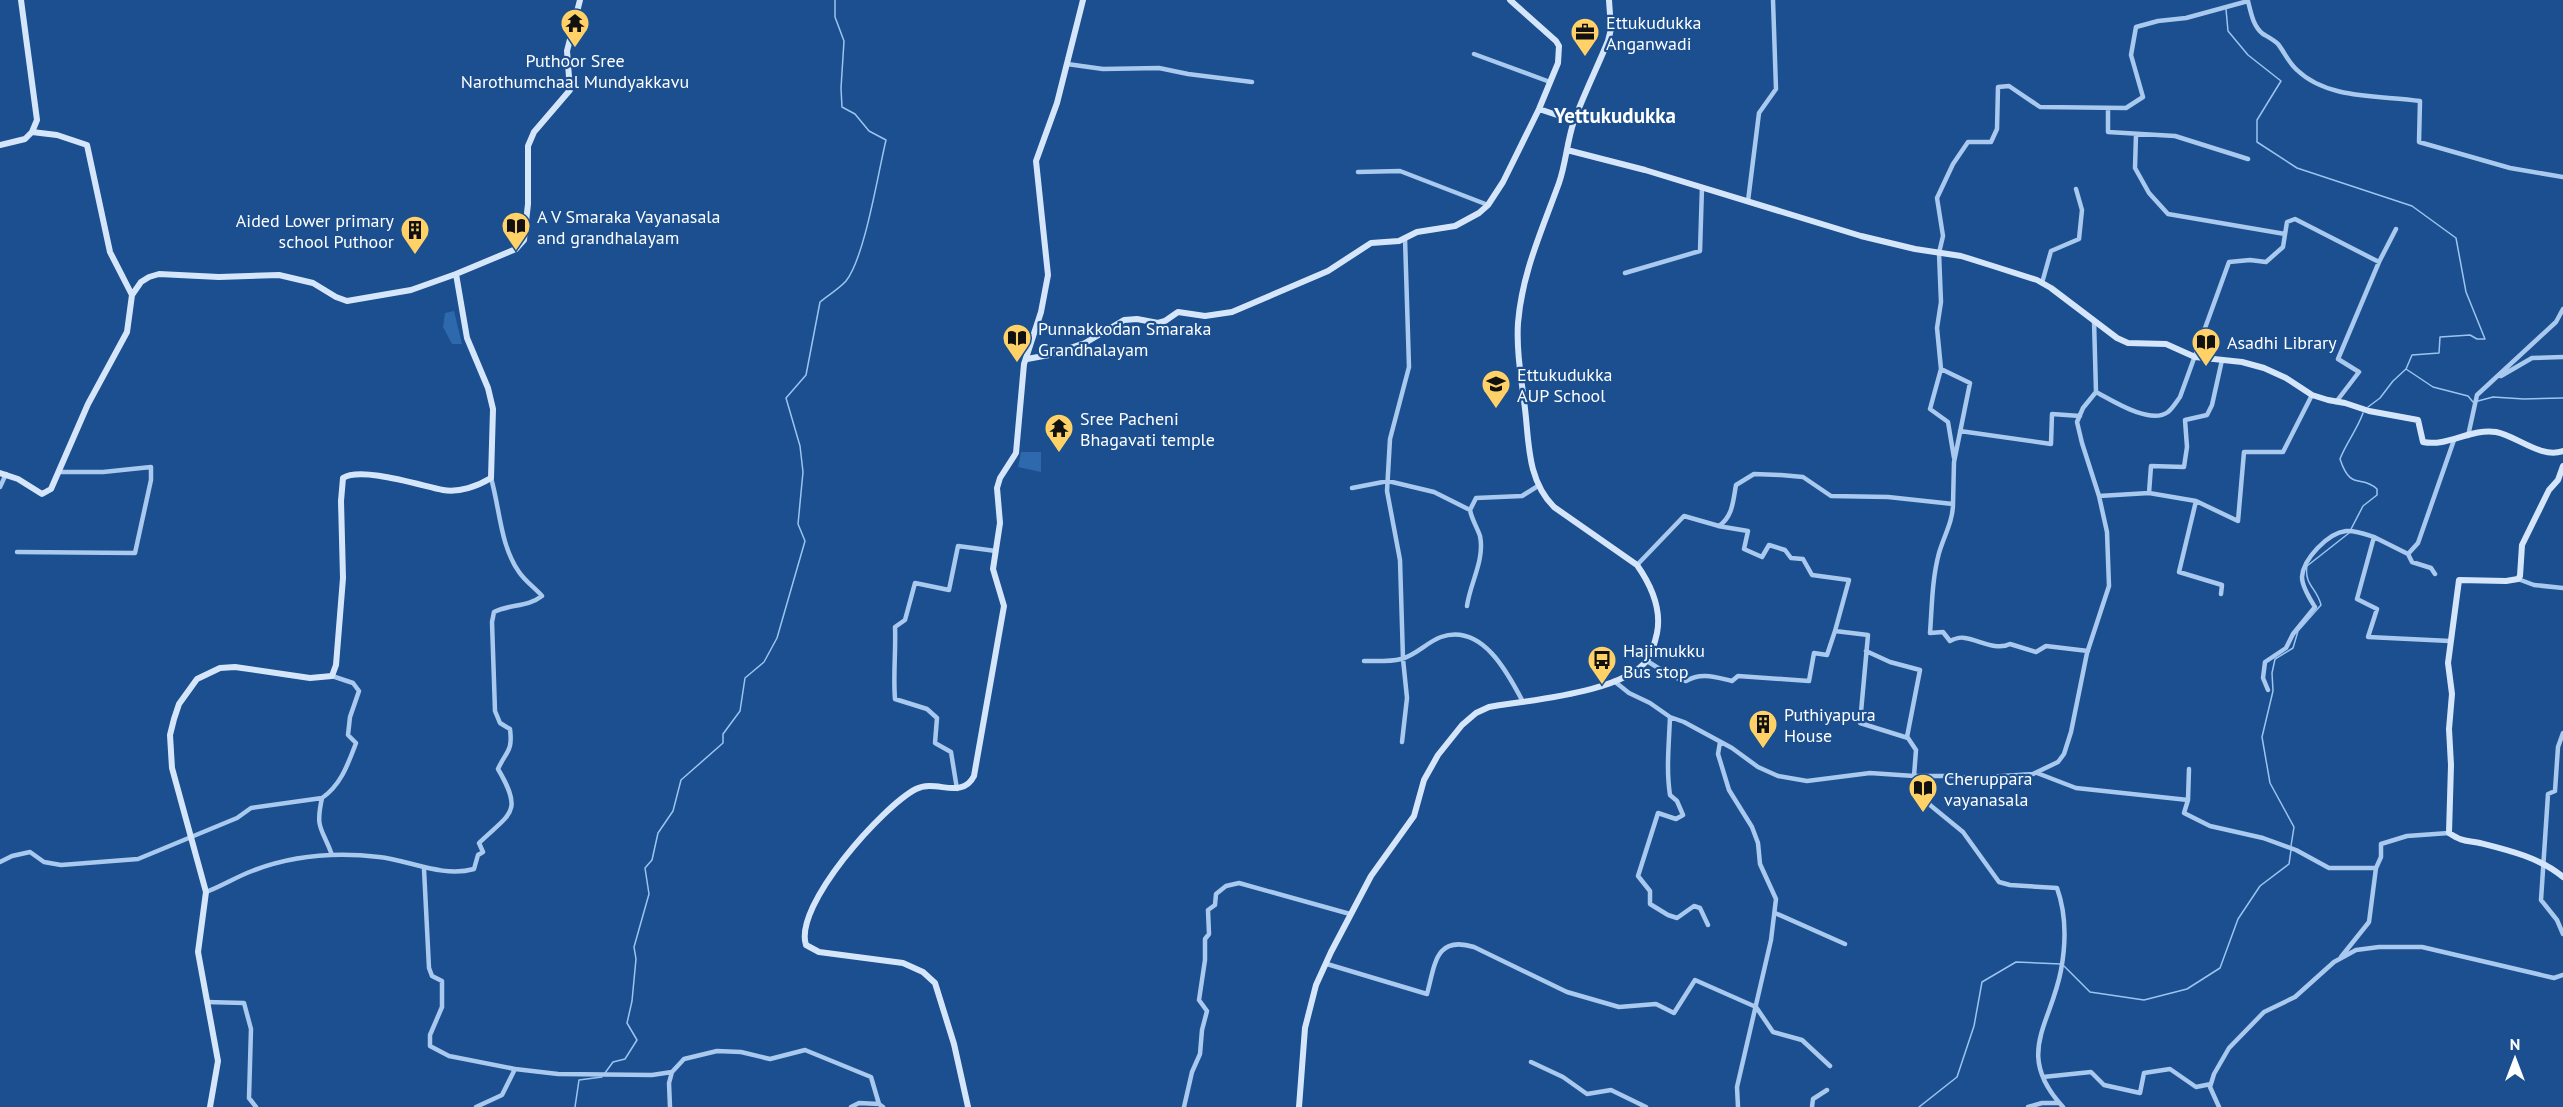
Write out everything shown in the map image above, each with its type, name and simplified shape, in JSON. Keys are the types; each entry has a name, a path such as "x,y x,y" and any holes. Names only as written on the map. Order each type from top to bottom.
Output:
{"main road":[{"path":"0,145 25,139 32,132 37,120 21,0"},
{"path":"3,474 42,494 51,489 88,404 127,332 132,295 141,282 159,274 219,277 264,274 313,282 336,297 347,301 411,290 516,249 524,240 528,204 528,146 534,132 570,90 567,51 580,0"},
{"path":"969,1107 954,1044 935,983 923,972 903,963 819,952 805,942 806,926 817,896 864,834 915,790 926,785 957,789 970,784 974,776 1004,606 993,569 1000,523 997,488 1000,478 1016,453 1022,380 1041,312 1048,275 1036,161 1067,64 1083,0"},
{"path":"1027,359 1050,355 1085,343 1124,320 1153,324 1165,321 1178,312 1205,316 1232,312 1328,271 1371,243 1399,241 1417,232 1455,226 1479,213 1488,205 1503,182 1539,109 1558,63 1559,46 1510,0"},
{"path":"1299,1107 1305,1028 1316,985 1371,876 1414,816 1424,780 1451,737 1476,712 1489,707 1580,692 1614,681 1637,670 1647,661 1652,652 1656,636 1658,607 1645,576 1637,565 1554,507 1543,496 1538,486 1529,454 1518,324 1530,257 1561,178 1575,120 1608,41 1611,29 1609,0"},
{"path":"1539,109 1575,120"},
{"path":"32,132 57,135 87,146 110,252 132,295"},
{"path":"1567,150 1702,187 1862,236 1960,256 2042,283 2077,306 2117,338 2128,343 2166,344 2195,357 2264,368 2312,394 2369,411 2418,420 2423,442 2435,445 2482,432 2496,432 2540,449 2560,452 2563,464 2558,480 2549,490 2522,545 2518,579 2459,580 2448,663 2452,694 2449,729 2451,765 2449,834 2463,843 2478,843 2543,862 2563,877"},
{"path":"210,1107 218,1061 198,952 206,892 172,768 171,735 179,704 198,679 210,671 235,667 310,678 332,676 336,665 343,578 341,501 343,478 354,475 396,478 444,490 480,484 491,478 493,410 489,388 467,338 456,274"}],"street":[{"path":"1748,201 1759,113 1776,89 1773,0"},
{"path":"1954,462 1948,422 1930,409 1941,369 1937,328 1941,302 1939,253 1943,236 1937,198 1953,164 1968,142 1991,142 1997,129 1998,87 2009,86 2040,107 2126,108 2143,97 2131,55 2136,27 2158,21 2186,18 2248,1 2253,20 2261,33 2277,43 2284,57 2299,72 2318,83 2344,93 2361,97 2375,95 2420,101 2419,142 2510,168 2563,177"},
{"path":"1474,54 1550,82"},
{"path":"1067,64 1103,69 1159,68 1252,82"},
{"path":"2108,108 2108,132 2175,136 2248,159"},
{"path":"2136,134 2135,168 2149,193 2168,214 2285,234"},
{"path":"1358,172 1400,171 1488,205"},
{"path":"1625,273 1700,251 1702,187"},
{"path":"2042,283 2051,251 2079,239 2082,210 2076,189"},
{"path":"2096,392 2153,417 2168,412 2180,397 2229,261 2266,262 2283,247 2287,222 2295,219 2379,262"},
{"path":"2336,402 2359,372 2338,359 2379,262 2397,229"},
{"path":"1402,742 1407,698 1402,659 1400,560 1387,492 1390,439 1409,367 1405,238"},
{"path":"2468,436 2477,395 2556,322 2563,309"},
{"path":"1614,681 1629,693 1720,742 1758,767 1778,776 1797,780 1819,780 1870,773 1971,778 2037,773 2058,762 2064,754 2072,732 2088,651 2109,586 2107,532 2077,422 2096,392 2094,320"},
{"path":"2494,380 2532,358 2563,357"},
{"path":"2149,493 2151,465 2184,467 2187,447 2185,420 2207,415 2212,405 2222,360"},
{"path":"1941,369 1970,383 1954,462 1953,514 1939,552 1935,573 1930,633 1943,632 1950,641 1964,637 2005,647 2010,644 2036,652 2046,646 2088,651"},
{"path":"2099,496 2149,493 2196,501 2238,521 2244,452 2283,452 2312,394"},
{"path":"1960,431 2051,444 2052,414 2080,416"},
{"path":"2408,554 2418,543 2454,440"},
{"path":"17,552 135,554 151,480 151,467 103,472 59,472"},
{"path":"0,488 3,474"},
{"path":"1709,525 1719,526 1724,522 1732,509 1736,485 1754,474 1803,477 1831,496 1888,497 1953,504"},
{"path":"206,892 252,871 313,855 383,857 424,868 474,869 478,855 483,852 479,843 507,818 513,806 498,770 510,751 511,736 510,729 500,723 495,711 492,622 494,612 503,608 533,603 542,596 519,572 510,553 500,527 491,478"},
{"path":"1352,488 1388,481 1434,492 1470,510"},
{"path":"1467,606 1481,551 1480,535 1472,521 1470,510 1476,498 1522,496 1538,486"},
{"path":"2196,501 2179,572 2222,585 2221,594"},
{"path":"1637,565 1684,516 1709,525 1748,531 1744,549 1762,557 1769,544 1785,550 1791,558 1803,559 1812,574 1850,580 1827,655 1814,653 1809,681 1738,676 1732,681 1712,676 1695,676 1686,681 1671,676 1647,661"},
{"path":"2268,690 2263,678 2265,662 2286,648 2293,634 2315,608 2302,579 2305,563 2315,550 2346,531 2353,531 2374,537 2408,554 2412,562 2431,568 2435,574"},
{"path":"2374,537 2357,598 2377,609 2368,638 2450,641"},
{"path":"957,789 951,752 935,743 937,718 927,709 896,699 893,681 896,663 895,627 905,620 915,583 949,590 958,546 996,551"},
{"path":"2518,579 2534,585 2563,588"},
{"path":"1835,631 1868,635 1860,723 1907,737 1916,750 1914,776 1930,806 1963,832 1999,882 2010,885 2057,888 2064,913 2062,967 2039,1036 2039,1064 2049,1093 2061,1105"},
{"path":"1364,661 1402,659 1441,637 1465,636 1485,646 1508,673 1523,702"},
{"path":"1866,651 1890,662 1920,670 1907,737"},
{"path":"0,862 12,856 30,852 44,862 61,865 138,859 237,818 251,808 322,798 333,791 346,770 356,743 348,735 350,717 359,691 353,683 332,676"},
{"path":"1670,717 1666,755 1669,763 1667,774 1670,795 1677,801 1683,815 1676,819 1658,813 1638,876 1650,891 1650,903 1677,918 1694,906 1700,908 1708,925"},
{"path":"2563,733 2558,747 2555,791 2548,794 2541,900 2557,920 2563,934"},
{"path":"1720,742 1718,754 1729,790 1757,838 1760,864 1776,899 1772,940 1737,1087 1738,1107"},
{"path":"2189,769 2188,800 2184,813 2210,826 2263,838 2296,850 2329,868 2376,868"},
{"path":"2037,773 2076,788 2188,800"},
{"path":"322,798 318,818 321,834 332,855"},
{"path":"2219,1107 2210,1087 2229,1048 2264,1012 2295,997 2339,960 2369,922 2376,868 2381,857 2381,844 2407,836 2449,834"},
{"path":"424,868 429,968 432,976 442,981 442,1007 430,1035 430,1046 449,1056 515,1069 558,1074 652,1075 672,1072"},
{"path":"1184,1107 1191,1072 1200,1054 1202,1030 1207,1011 1199,1000 1205,960 1205,939 1209,933 1208,910 1215,905 1216,894 1227,886 1239,883 1350,914"},
{"path":"1775,913 1845,944"},
{"path":"1327,964 1427,994 1438,953 1445,947 1458,942 1474,947 1567,992 1619,1007 1656,1004 1674,1013 1695,980 1756,1007 1773,1032 1802,1040 1830,1066"},
{"path":"2339,960 2363,948 2422,947 2554,978 2563,975"},
{"path":"207,1002 244,1003 250,1029 249,1098 256,1107"},
{"path":"670,1107 669,1083 672,1072 684,1059 717,1051 741,1052 770,1059 805,1050 871,1077 881,1106 859,1104 851,1107"},
{"path":"1531,1062 1563,1077 1587,1094 1611,1090 1646,1107"},
{"path":"476,1107 502,1095 515,1069"},
{"path":"2043,1077 2091,1072 2104,1085 2140,1093 2144,1073 2170,1069 2196,1087 2211,1083"},
{"path":"1812,1107 1813,1099 1827,1090"},
{"path":"2028,1107 2042,1103 2061,1105"}],"shaded area":[{"path":"454,311 462,344 452,344 443,327 445,313"},
{"path":"1021,452 1041,452 1041,472 1018,467"}],"waterway":[{"path":"605,1073 613,1062 625,1059 637,1040 627,1023 632,1001 636,959 634,947 649,894 645,868 652,860 658,833 673,811 681,780 723,743 723,734 740,711 745,678 764,662 777,638 805,541 798,524 803,472 800,446 786,398 806,375 820,302 840,287 853,269 865,235 886,140 869,131 855,114 842,107 844,41 835,17 835,0"},
{"path":"2226,9 2228,31 2248,55 2281,81 2257,120 2257,142 2297,168 2412,206 2456,238 2466,292 2485,339 2477,339 2470,335 2440,337 2439,353 2412,355 2406,369 2380,398 2368,407"},
{"path":"2406,369 2433,387 2468,396 2473,402"},
{"path":"2478,401 2493,397 2563,398"},
{"path":"2291,846 2294,827 2270,783 2262,737 2273,691 2272,673 2275,659 2293,648 2298,631 2321,605 2307,578 2307,566 2349,533 2363,506 2377,495 2377,489 2371,485 2348,476 2340,459 2363,413"},
{"path":"2064,966 2090,992 2144,1000 2187,989 2220,968 2238,919 2260,886 2289,864 2291,850"},
{"path":"1919,1107 1957,1077 1974,1026 1982,982 2016,962 2061,964"},
{"path":"575,1107 579,1080 602,1077"}],"place":[{"name":"Puthoor Sree Narothumchaal Mundyakkavu","path":"575,48"},
{"name":"Ettukudukka Anganwadi","path":"1585,58"},
{"name":"A V Smaraka Vayanasala and grandhalayam","path":"516,252"},
{"name":"Aided Lower primary school Puthoor","path":"415,256"},
{"name":"Punnakkodan Smaraka Grandhalayam","path":"1017,364"},
{"name":"Asadhi Library","path":"2206,368"},
{"name":"Ettukudukka AUP School","path":"1496,410"},
{"name":"Sree Pacheni Bhagavati temple","path":"1059,454"},
{"name":"Hajimukku Bus stop","path":"1602,686"},
{"name":"Puthiyapura House","path":"1763,750"},
{"name":"Cheruppara vayanasala","path":"1923,814"}],"district":[{"name":"Yettukudukka","path":"1615,115"}]}
